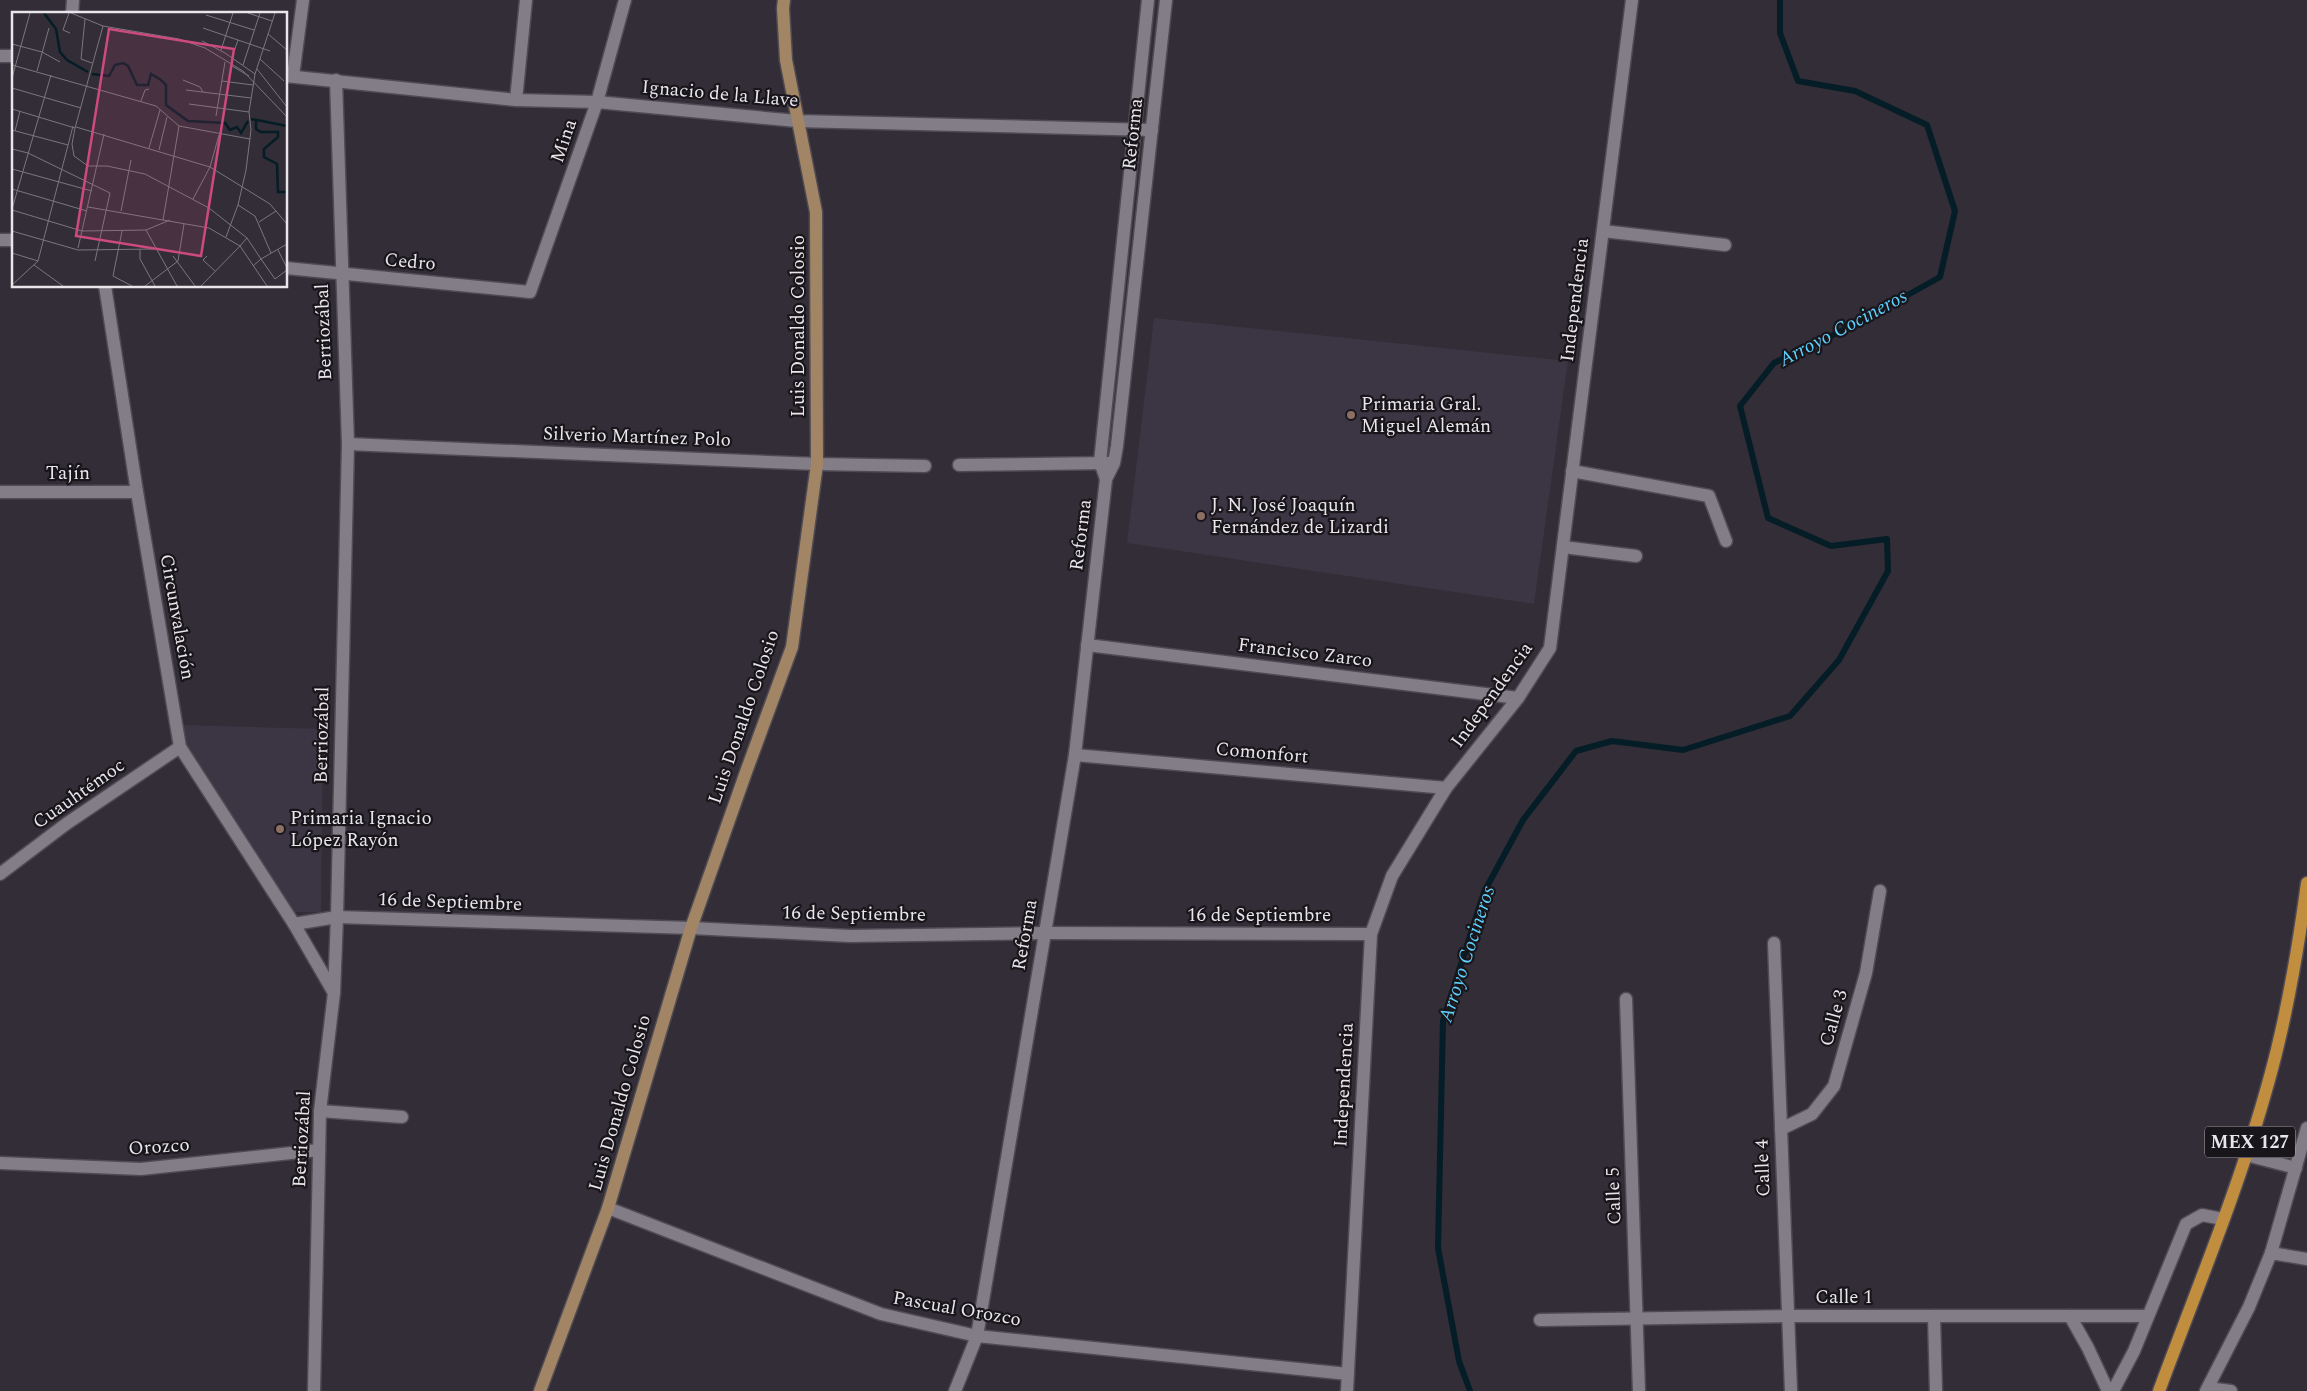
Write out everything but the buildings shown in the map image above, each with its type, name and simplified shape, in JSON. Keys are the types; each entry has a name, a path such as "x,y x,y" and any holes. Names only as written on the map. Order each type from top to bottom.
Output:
{"main road":[{"name":"Luis Donaldo Colosio","path":"540,1391 608,1208 691,928 792,647 817,464 816,212 786,60 782,8 784,0"},
{"name":"MEX 127","path":"2159,1391 2246,1155 2269,1081 2281,1032 2307,884"}],"street":[{"path":"290,76 303,0"},
{"path":"516,100 526,0"},
{"name":"Mina","path":"530,292 597,102 625,0"},
{"name":"Reforma","path":"1106,479 1100,462 1148,0"},
{"name":"Reforma","path":"955,1391 977,1336 1075,755 1106,479 1114,463 1166,0"},
{"name":"Independencia","path":"1347,1391 1371,934 1392,876 1446,788 1518,698 1550,648 1632,0"},
{"name":"Ignacio de la Llave","path":"290,76 516,100 597,102 797,120 1152,130"},
{"name":"Berriozábal","path":"314,1391 320,1111 334,993 337,917 348,444 336,80"},
{"path":"1603,231 1725,245"},
{"name":"Cedro","path":"288,268 530,292"},
{"name":"Circunvalación","path":"105,288 180,747 294,924 334,993"},
{"name":"Silverio Martínez Polo","path":"348,444 817,464 925,466"},
{"path":"959,465 1114,463"},
{"path":"1572,470 1709,496 1726,541"},
{"name":"Tajín","path":"0,492 137,492"},
{"path":"1563,547 1636,556"},
{"name":"Francisco Zarco","path":"1087,645 1518,698"},
{"name":"Cuauhtémoc","path":"0,874 66,824 180,747"},
{"name":"Comonfort","path":"1075,755 1446,788"},
{"name":"Calle 3","path":"1781,1129 1812,1114 1834,1086 1866,974 1880,891"},
{"path":"294,924 337,917"},
{"name":"16 de Septiembre","path":"337,917 691,928 850,936 1045,933 1371,934"},
{"name":"Calle 4","path":"1774,943 1791,1391"},
{"name":"Calle 5","path":"1626,999 1639,1391"},
{"path":"320,1111 402,1116"},
{"path":"2231,1391 2207,1389 2249,1307 2271,1253 2307,1128"},
{"name":"Orozco","path":"0,1163 141,1169 319,1150"},
{"path":"2246,1155 2296,1168"},
{"name":"Pascual Orozco","path":"608,1208 881,1314 977,1336 1348,1374"},
{"path":"2113,1391 2134,1351 2186,1224 2202,1215 2222,1219"},
{"path":"2271,1253 2307,1259"},
{"name":"Calle 1","path":"1540,1320 1788,1316 2147,1316"},
{"path":"1934,1316 1936,1391"},
{"path":"2070,1316 2088,1348 2108,1391"}],"shaded area":[{"name":"Primaria Gral. Miguel Alemán","path":"1154,318 1568,361 1534,604 1127,543"},
{"name":"Primaria Ignacio López Rayón","path":"182,725 323,729 321,912 291,912 185,747"}],"waterway":[{"name":"Arroyo Cocineros","path":"1470,1391 1459,1361 1438,1248 1443,1021 1484,892 1523,820 1576,751 1612,741 1683,750 1790,716 1839,660 1888,571 1887,539 1831,546 1768,518 1740,406 1774,363 1854,325 1940,277 1955,211 1927,125 1855,91 1798,81 1780,33 1780,0"}],"place":[{"name":"Primaria Gral. Miguel Alemán","path":"1351,415"},
{"name":"J. N. José Joaquín Fernández de Lizardi","path":"1201,516"},
{"name":"Primaria Ignacio López Rayón","path":"280,829"}]}
